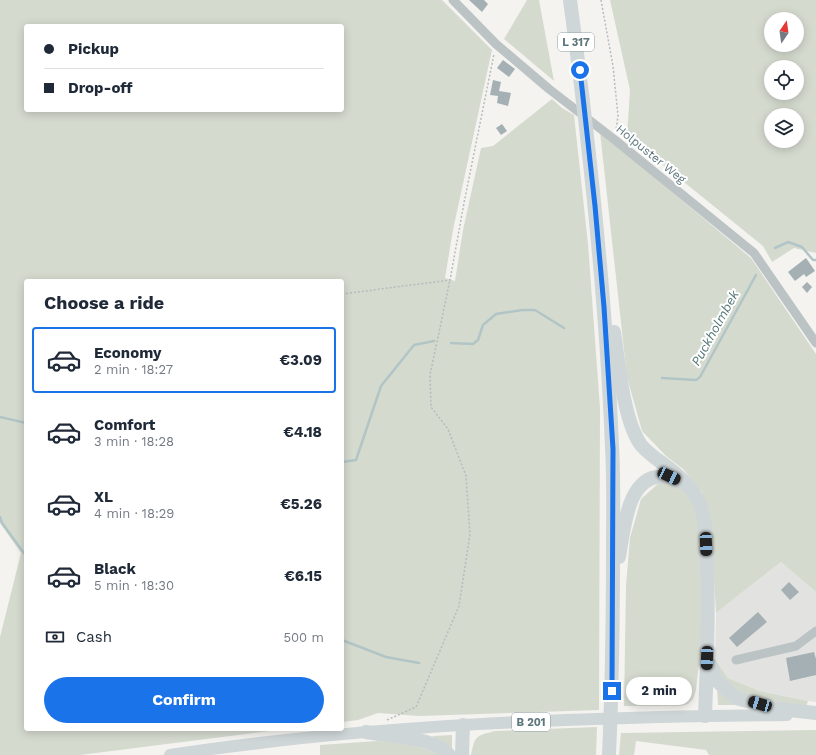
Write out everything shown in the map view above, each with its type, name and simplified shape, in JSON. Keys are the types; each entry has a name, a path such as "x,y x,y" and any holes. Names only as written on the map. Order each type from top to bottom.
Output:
{"highway":[{"name":"L 317","path":"570,0 590,155 604,307 613,449 613,592"},
{"path":"604,307 614,330 622,385 628,413 635,435 646,451 673,471 688,485 698,501 705,528 708,592 705,716"},
{"path":"609,754 612,691 613,592 628,509 641,485 648,479 658,476 669,476 688,485"},
{"path":"707,658 716,680 736,698 772,708 816,714"},
{"path":"462,755 463,725"},
{"path":"366,732 429,742 445,750 449,755"}],"main road":[{"name":"B 201","path":"170,755 366,732 463,725 598,719 816,714"}],"street":[{"name":"Holpuster Weg","path":"453,0 496,44 549,89 616,140 754,253 816,343"},
{"path":"736,660 796,646 816,630"}],"path":[{"path":"601,0 613,66 618,116 615,132"},
{"path":"386,731 385,720 416,708 459,606 470,534 466,476 448,429 430,407 430,375 496,44"},
{"path":"344,294 450,280"}],"shaded area":[{"path":"0,0 442,0 492,50 453,230 445,278 455,281 463,230 481,148 493,146 552,99 562,108 574,115 588,244 600,408 599,710 419,716 378,713 358,720 344,722 344,279 24,279 24,731 269,731 80,755 0,755 0,637 21,553 0,523"},
{"path":"527,0 539,0 554,81 504,39"},
{"path":"610,0 816,0 816,253 794,248 772,262 763,246 627,136 630,90"},
{"path":"600,132 751,258 816,354 816,592 781,562 716,613 711,527 702,492 683,469 666,456 642,431 627,377"},
{"path":"660,482 676,484 687,494 695,508 700,524 702,623 696,690 693,699 688,704 680,706 624,706 626,585 630,538 641,499"},
{"path":"781,562 816,592 816,702 760,691 728,678 715,659 716,613"},
{"path":"715,659 728,678 760,691 808,701 806,707 741,695 719,676"},
{"path":"717,688 741,705 718,705"},
{"path":"597,727 596,755 471,755 477,737 495,731"},
{"path":"816,730 816,755 709,755 706,750 636,741 634,755 619,755 621,733"},
{"path":"452,735 452,750 432,736"},
{"path":"377,741 409,745 440,755 320,755 320,745"}],"building":[{"path":"469,0 484,0 488,4 482,12"},
{"path":"503,60 515,69 509,77 497,68"},
{"path":"493,80 501,82 499,91 511,93 508,106 497,103 498,96 490,95"},
{"path":"502,124 507,131 501,135 496,128"},
{"path":"806,258 815,271 806,277 804,274 795,281 788,272"},
{"path":"807,282 812,287 807,293 802,287"},
{"path":"789,582 799,592 790,600 781,590"},
{"path":"758,612 767,622 737,647 729,638"},
{"path":"814,652 816,659 816,675 790,681 786,658"}],"waterway":[{"name":"Puckholmbek","path":"775,248 788,242 802,247 813,260 816,260"},
{"name":"Puckholmbek","path":"662,378 696,380 700,377 756,275"},
{"name":"Puckholmbek","path":"451,343 473,344 478,340 483,325 496,314 522,310 535,310 564,328"},
{"name":"Puckholmbek","path":"344,462 356,460 381,386 414,345 434,341"},
{"name":"Puckholmbek","path":"0,417 24,423"},
{"name":"Puckholmbek","path":"0,517 2,523 24,553"},
{"name":"Puckholmbek","path":"344,641 386,657 419,663"}],"route":[{"path":"580,70 590,155 604,307 613,449 612,691"}]}
